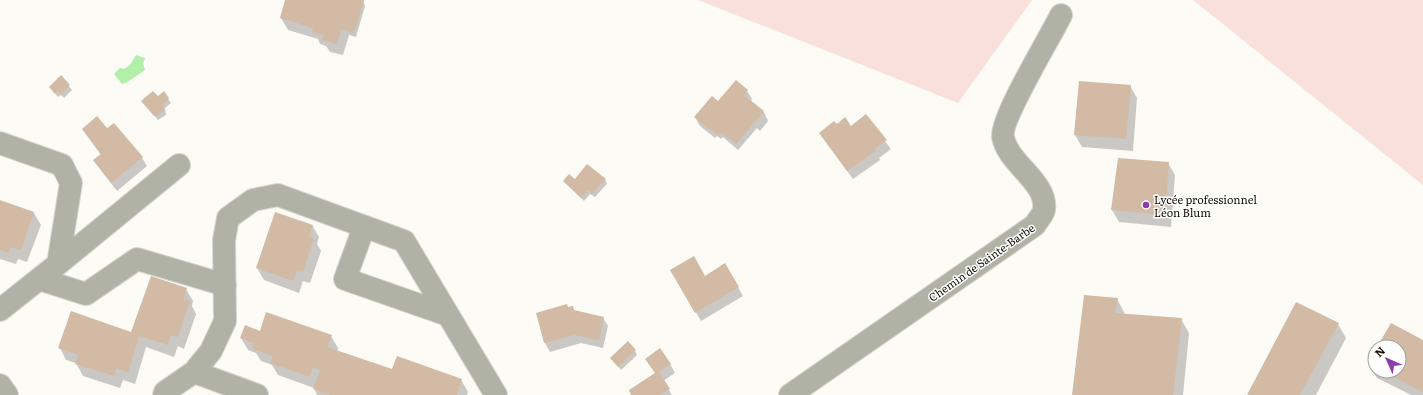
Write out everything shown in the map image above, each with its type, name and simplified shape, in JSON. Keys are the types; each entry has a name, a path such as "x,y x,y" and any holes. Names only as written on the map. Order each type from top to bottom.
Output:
{"street":[{"name":"Chemin de Sainte-Barbe","path":"790,395 1035,225 1044,211 1043,195 1011,154 1003,136 1008,116 1062,16"},
{"path":"0,143 62,165 71,183 58,264"},
{"path":"0,310 179,165"},
{"path":"164,395 165,392 194,372 211,351 225,321 224,240 228,218 253,200 278,195 404,241 496,395"},
{"path":"364,227 345,279 448,315"},
{"path":"39,279 86,294 137,259 225,285"},
{"path":"194,372 257,395"},
{"path":"0,385 7,395"}],"shaded area":[{"path":"698,0 1032,0 958,103"},
{"path":"1193,0 1423,0 1423,185"},
{"path":"136,55 145,58 143,64 145,70 126,83 122,84 114,74 120,68 124,69 130,65"}],"building":[{"path":"285,0 364,0 354,33 341,29 337,44 322,40 323,35 312,32 313,28 280,18"},
{"path":"61,75 70,85 61,94 58,91 55,94 49,87"},
{"path":"736,80 748,90 744,95 764,111 736,144 721,132 719,136 694,117 712,96 718,101"},
{"path":"1079,81 1131,85 1126,139 1074,135"},
{"path":"153,91 158,96 164,91 169,98 163,104 164,110 157,116 154,116 141,101"},
{"path":"866,114 887,140 875,149 876,151 847,171 819,133 834,121 837,124 845,117 851,126"},
{"path":"97,116 107,128 114,123 143,157 111,183 93,160 101,154 82,129"},
{"path":"1118,158 1169,162 1165,215 1111,210"},
{"path":"587,164 606,179 592,194 588,190 581,198 563,181 569,174 575,179"},
{"path":"0,200 34,212 21,250 11,247 9,253 0,250"},
{"path":"275,212 313,225 309,236 314,238 303,272 297,270 293,281 256,268"},
{"path":"694,256 705,276 725,263 739,287 695,313 670,270"},
{"path":"151,276 187,288 183,299 190,301 178,337 171,335 168,345 139,336 128,373 116,368 114,376 75,364 79,355 58,348 71,311 131,332"},
{"path":"1084,295 1118,298 1115,313 1182,318 1173,395 1072,395"},
{"path":"1296,302 1339,323 1300,395 1247,395"},
{"path":"567,304 568,307 573,306 574,310 604,317 599,340 575,335 544,343 536,313"},
{"path":"266,312 332,335 327,347 392,369 397,356 462,379 457,395 331,395 313,389 320,370 313,367 310,377 270,363 273,356 253,349 254,343 240,338 245,325 260,331"},
{"path":"1391,323 1423,340 1423,392 1398,379 1407,379 1407,339 1382,339"},
{"path":"628,341 636,350 618,367 610,358"},
{"path":"660,348 671,364 659,372 670,389 660,395 631,395 629,390 655,373 645,359"}],"place":[{"name":"Lycée professionnel Léon Blum","path":"1146,205"}]}
